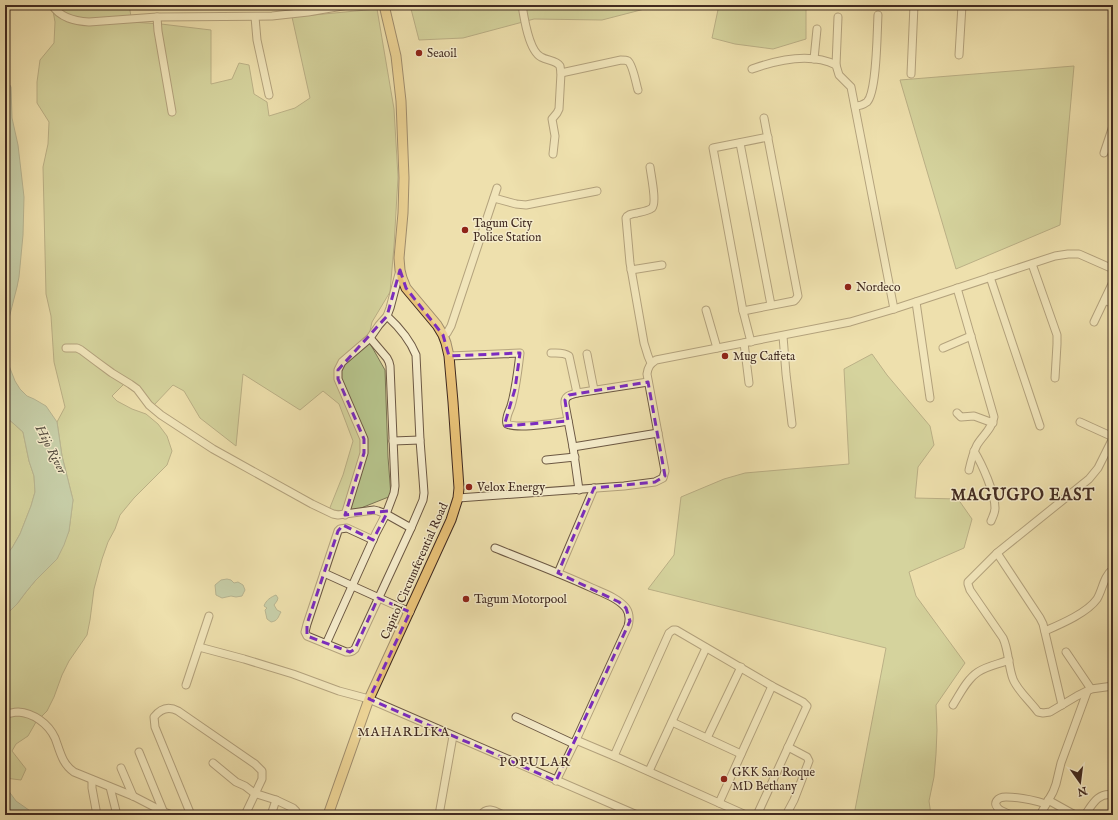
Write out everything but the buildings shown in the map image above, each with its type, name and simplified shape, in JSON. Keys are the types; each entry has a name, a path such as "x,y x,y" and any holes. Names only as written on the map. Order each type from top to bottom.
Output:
{"main road":[{"name":"Capitol Circumferential Road","path":"328,815 369,699 451,520 458,498 459,488 449,356 446,343 437,325 406,288 400,270 399,258 404,178 402,108 396,56 384,5"}],"street":[{"path":"52,5 58,12 65,16 77,21 89,22 158,17 272,16 348,5"},
{"path":"522,5 528,34 536,53 540,57 559,64 560,66 559,109 552,119 555,136 553,154"},
{"path":"911,74 914,5"},
{"path":"959,55 962,5"},
{"path":"855,106 867,102 871,90 875,70 878,15"},
{"path":"158,17 158,31 172,112"},
{"path":"255,17 257,40 268,96"},
{"path":"838,18 836,66 839,75 851,87 894,309"},
{"path":"814,59 817,29"},
{"path":"752,70 781,60 798,59 814,59 830,62 836,66"},
{"path":"561,74 626,60 631,66 638,90"},
{"path":"743,311 794,301 798,292 764,118"},
{"path":"1104,153 1113,126"},
{"path":"749,384 747,342 743,311 713,148 768,137"},
{"path":"740,143 771,305"},
{"path":"650,167 654,198 652,208 629,215 626,218 632,270 644,343 651,363"},
{"path":"443,335 447,333 451,326 497,188"},
{"path":"494,198 526,205 597,191"},
{"path":"458,498 579,490 655,482 664,478 665,471 647,374 651,363 664,358 850,322 1055,256 1079,254 1113,269"},
{"path":"1032,264 1057,335 1056,378"},
{"path":"632,270 662,265"},
{"path":"345,515 364,453 364,439 338,379 338,370 342,362 370,338 387,316 400,270"},
{"path":"990,277 1040,426"},
{"path":"1094,322 1113,282"},
{"path":"957,288 994,417 993,423 974,451 969,470"},
{"path":"1105,300 1113,304"},
{"path":"916,302 930,398"},
{"path":"706,310 717,348"},
{"path":"373,540 347,528 340,529 338,531 307,624 305,632 306,636 346,652 353,652 423,500 424,493 416,355 413,346 387,316"},
{"path":"783,336 792,424"},
{"path":"944,348 971,336"},
{"path":"326,644 386,514 394,493 395,486 389,362 370,338"},
{"path":"66,348 77,348 82,350 112,374 137,389 149,405 161,415 213,449 312,504 333,514 345,515 374,510 386,514 411,528"},
{"path":"449,356 520,352 518,373 506,420 507,424 513,426 568,421"},
{"path":"551,353 562,353 569,356 577,392"},
{"path":"587,354 594,390"},
{"path":"579,490 574,446 564,400 577,392 648,382"},
{"path":"957,413 961,417 974,416 993,423"},
{"path":"1080,422 1113,437 1098,468 1089,480 998,553 968,582 968,584 970,590 1006,644 1011,672 1016,684 1038,712 1046,713 1089,691 1113,686"},
{"path":"574,446 658,433"},
{"path":"393,442 420,440"},
{"path":"974,451 984,469 994,499 995,510 991,520"},
{"path":"546,460 575,457"},
{"path":"558,573 594,488"},
{"path":"495,548 558,573 615,600 626,608 629,615 630,621 628,626 556,781"},
{"path":"998,553 1040,618 1045,631 1062,705"},
{"path":"1045,631 1063,623 1090,606 1097,597 1105,577 1113,569"},
{"path":"324,573 410,612"},
{"path":"186,685 209,616"},
{"path":"614,756 671,631 676,630 772,686 803,702 807,706 757,815"},
{"path":"199,647 244,659 293,674 339,691 369,699 634,814"},
{"path":"649,771 706,648"},
{"path":"1066,652 1089,691"},
{"path":"953,705 970,679 977,673 1009,660"},
{"path":"707,738 741,667"},
{"path":"719,804 772,686"},
{"path":"1040,815 1056,784 1061,764 1089,691"},
{"path":"191,815 155,727 154,717 161,709 168,708 178,711 260,768 262,779 254,793 245,815"},
{"path":"5,714 17,712 27,714 37,718 45,724 54,736 65,765 69,769 132,796 165,814 172,815"},
{"path":"516,717 575,742 614,756 746,815"},
{"path":"672,722 741,754"},
{"path":"438,815 452,736"},
{"path":"786,815 794,800 809,761 807,757 788,747"},
{"path":"139,752 165,814"},
{"path":"213,763 236,782 245,786 254,793 276,800 293,808 296,811 296,815"},
{"path":"121,768 132,796"},
{"path":"92,780 96,815"},
{"path":"110,787 117,815"},
{"path":"1084,815 1098,798 1109,794 1113,795"},
{"path":"1011,815 998,809 996,802 1000,797 1028,798 1047,802 1075,815"},
{"path":"271,815 276,800"},
{"path":"481,815 488,809 503,815"}],"highlighted area":[{"path":"400,270 406,288 443,335 449,356 520,353 515,389 504,426 568,421 565,400 569,395 648,382 665,476 655,482 594,488 558,573 619,602 626,608 630,621 556,781 369,699 410,612 378,598 355,649 350,652 307,636 307,624 338,531 343,525 373,540 388,511 345,515 364,453 364,439 338,379 338,370 387,316"}],"green space":[{"path":"52,5 129,5 132,22 211,30 211,84 232,79 239,63 249,65 254,94 267,102 269,116 295,108 310,98 292,17 377,9 394,109 398,177 390,292 372,322 368,340 385,370 391,496 350,511 329,510 343,475 353,441 339,404 323,391 300,410 243,374 236,446 200,418 184,391 173,385 154,405 126,382 112,396 117,401 132,409 146,414 158,424 167,436 172,451 167,465 134,498 120,515 102,559 94,589 87,635 69,661 47,711 36,722 28,736 16,744 12,751 26,769 21,780 5,778 5,616 17,604 35,581 57,559 69,531 73,500 62,456 57,422 65,407 54,362 51,316 46,294 43,167 48,144 49,122 37,103 37,82 40,60 54,43 55,22"},
{"path":"410,5 660,5 602,20 534,19 463,38 419,40"},
{"path":"719,5 806,5 806,39 773,49 735,44 712,38"},
{"path":"1074,66 1060,225 956,269 900,80"},
{"path":"872,354 887,375 930,426 934,445 918,467 915,498 958,499 972,519 964,548 909,572 916,596 965,663 936,705 936,754 934,777 929,801 931,815 854,815 886,648 648,589 674,555 681,497 724,479 745,473 849,464 844,369"},
{"path":"5,416 23,432 29,461 34,476 35,492 20,534 12,548 5,556"}],"water":[{"name":"Hijo River","path":"5,77 11,87 12,118 18,145 24,197 23,235 19,277 7,326 8,363 20,389 27,396 46,406 57,422 62,456 73,500 69,531 57,559 35,581 17,604 5,616 5,556 12,548 20,534 35,492 34,476 29,461 23,432 5,416"},
{"path":"227,579 234,583 238,582 243,585 245,590 242,596 222,598 216,595 215,585 221,580"},
{"path":"276,595 278,598 274,605 277,610 281,612 276,620 271,622 267,619 265,610 267,608 264,606 269,599"},
{"path":"5,786 16,801 36,815 5,815"}],"place":[{"name":"Seaoil","path":"419,53"},
{"name":"Tagum City Police Station","path":"465,230"},
{"name":"Nordeco","path":"848,287"},
{"name":"Mug Caffeta","path":"725,356"},
{"name":"Velox Energy","path":"469,487"},
{"name":"Tagum Motorpool","path":"466,599"},
{"name":"GKK San Roque MD Bethany","path":"724,779"}],"district":[{"name":"MAGUGPO EAST","path":"1023,494"},
{"name":"MAHARLIKA","path":"404,731"},
{"name":"POPULAR","path":"535,761"}]}
